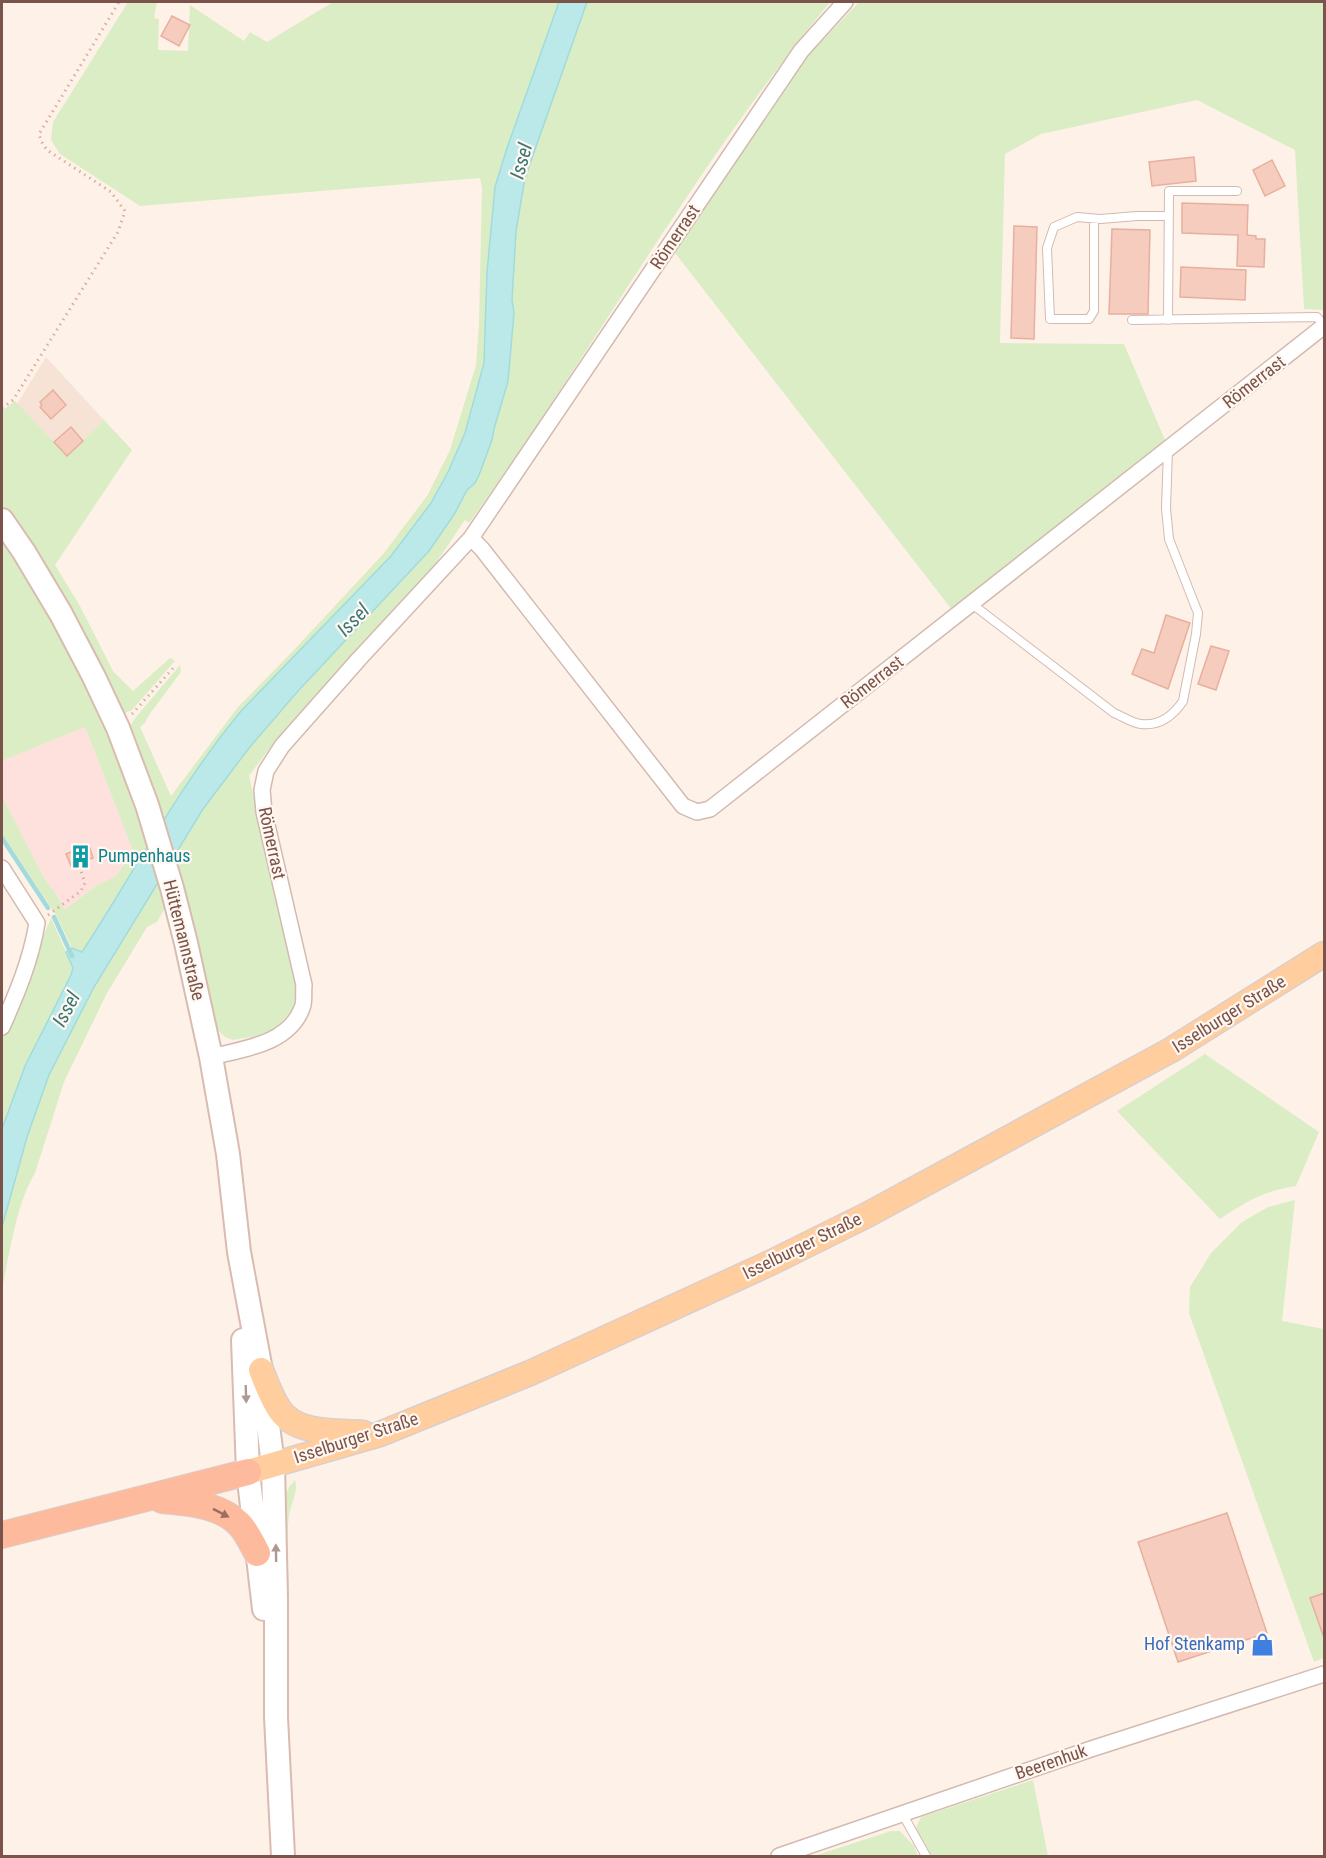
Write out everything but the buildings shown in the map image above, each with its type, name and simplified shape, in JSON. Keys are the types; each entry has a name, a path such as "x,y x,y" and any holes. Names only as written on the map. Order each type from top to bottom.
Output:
{"highway":[{"path":"2,1535 248,1472"},
{"path":"144,1498 206,1505 227,1515 240,1525 257,1553"}],"main road":[{"name":"Hüttemannstraße","path":"2,520 61,614 118,728 147,806 186,943 211,1057 228,1154 239,1252 248,1472 276,1717"},
{"name":"Isselburger Straße","path":"248,1472 380,1434 530,1372 768,1264 867,1215 1172,1050 1324,954"},
{"name":"Hüttemannstraße","path":"239,1252 261,1370 273,1465 276,1717"},
{"path":"261,1370 280,1411 294,1423 305,1428 320,1430 380,1434"},
{"path":"276,1717 283,1857"}],"street":[{"name":"Römerrast","path":"211,1057 262,1045 289,1028 303,1007 304,985 264,812 262,790 266,771 282,746 471,538 801,51 845,2"},
{"name":"Römerrast","path":"471,538 482,549 682,806 697,812 710,809 1324,326"},
{"path":"2,868 37,923 33,948 23,980 2,1027"},
{"name":"Beerenhuk","path":"779,1857 1091,1749 1324,1674"}],"lane":[{"path":"1168,320 1169,191 1237,191"},
{"path":"1094,219 1094,311 1089,319 1050,319 1047,248 1054,227 1077,217 1094,219 1168,216"},
{"path":"1132,320 1317,316 1324,326"},
{"path":"972,604 1114,713 1140,724 1156,723 1168,718 1183,701 1198,613 1169,539 1166,508 1168,450"},
{"path":"902,1813 926,1857"}],"path":[{"path":"2,408 13,400 35,366 118,232 126,211 111,192 47,150 39,134 119,2"},
{"path":"118,728 175,666"},
{"path":"37,923 81,891 85,884 80,868"}],"shaded area":[{"path":"46,357 104,420 67,456 17,404"},
{"path":"85,727 133,851 116,876 97,885 64,910 43,876 2,796 2,761"}],"green space":[{"path":"128,2 157,2 154,18 159,19 158,50 188,51 190,5 244,41 250,32 267,42 333,2 559,2 495,187 487,272 484,363 465,433 448,472 431,503 391,556 242,710 224,732 163,822 129,734 130,726 136,717 180,665 181,672 140,727 171,796 238,707 384,553 427,496 450,450 476,365 482,188 480,178 140,206 60,154 51,140 53,122"},
{"path":"587,2 830,2 734,128 515,458 469,523 465,520 426,576 289,725 249,776 296,978 297,993 292,1010 280,1024 263,1035 233,1040 225,1037 215,1027 174,856 203,809 249,748 345,639 429,551 455,513 467,490 475,483 492,440 514,313 512,300 516,231 525,178"},
{"path":"859,2 1324,2 1324,310 1304,309 1295,150 1197,100 1041,134 1005,154 1000,343 1124,344 1165,440 953,611 672,249 803,61"},
{"path":"15,401 67,456 104,420 132,450 55,565 80,606 113,671 133,691 170,658 175,661 132,710 125,713 120,712 2,504 2,411"},
{"path":"2,536 58,629 96,702 140,814 139,821 147,848 82,952 72,948 56,915 2,834 2,796 43,876 64,910 97,885 116,876 133,851 85,727 2,761"},
{"path":"158,883 164,904 167,904 157,922 147,927 106,995 64,1082 35,1173 18,1214 2,1290 2,1227 27,1137 49,1076 94,987"},
{"path":"51,918 73,968 25,1066 2,1129 2,1038 28,978 40,936 43,937"},
{"path":"1205,1054 1319,1132 1296,1186 1256,1198 1220,1219 1117,1111"},
{"path":"1295,1200 1282,1321 1324,1329 1324,1658 1314,1662 1189,1313 1190,1287 1211,1253 1242,1222 1268,1207"},
{"path":"295,1480 296,1489 287,1537 289,1598 285,1604 284,1498"},
{"path":"1033,1780 1048,1856 930,1856 915,1830 921,1817"},
{"path":"891,1831 900,1831 914,1846 918,1856 814,1856"}],"water":[{"name":"Issel","path":"559,2 587,2 525,178 516,231 512,300 514,313 508,381 492,440 479,475 429,551 299,690 249,748 203,809 94,987 49,1075 27,1137 2,1227 2,1129 25,1066 71,975 73,968 66,952 72,948 82,952 178,798 219,738 242,710 391,556 431,503 448,472 465,433 484,363 487,272 495,187"}],"waterway":[{"path":"2,838 48,908"},
{"path":"54,917 72,956"}],"place":[{"name":"Pumpenhaus","path":"80,856"},
{"name":"Hof Stenkamp","path":"1263,1644"}]}
